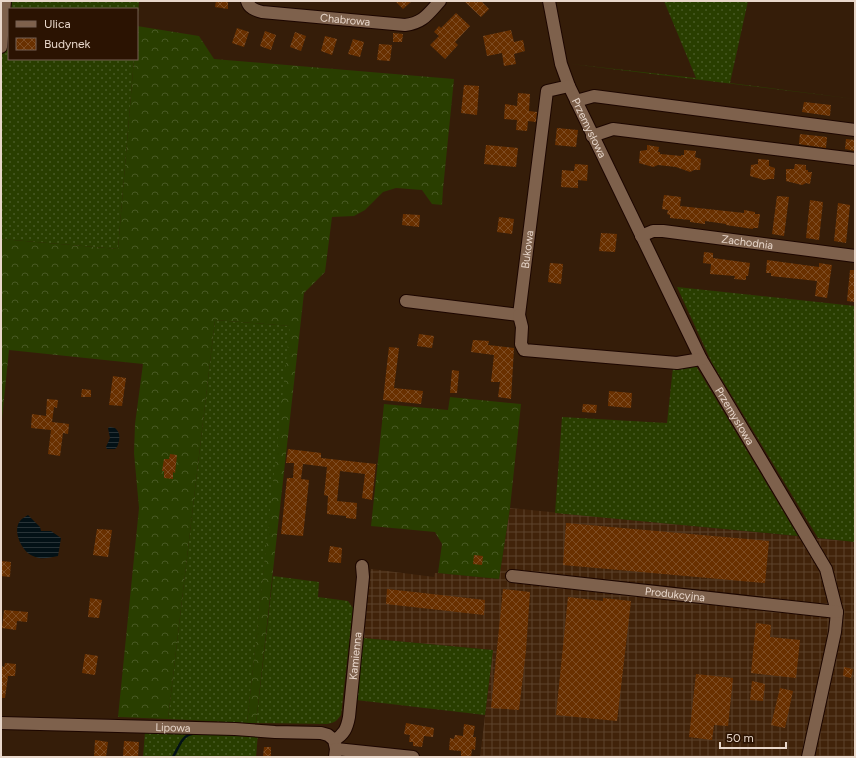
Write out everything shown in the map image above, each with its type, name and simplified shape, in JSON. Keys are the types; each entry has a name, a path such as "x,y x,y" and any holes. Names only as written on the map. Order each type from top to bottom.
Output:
{"street":[{"path":"1,47 5,1"},
{"name":"Chabrowa","path":"247,1 254,10 262,12 405,25 415,24 423,19 440,1"},
{"name":"Przemysłowa","path":"549,1 561,64 569,86 592,136 701,359 826,568 837,612 835,632 808,757"},
{"name":"Bukowa","path":"519,315 548,92 569,86"},
{"path":"576,101 594,96 855,130"},
{"path":"592,136 613,129 855,159"},
{"name":"Zachodnia","path":"641,236 653,231 663,231 855,256"},
{"path":"406,301 519,315 522,326 521,344 524,350 677,363 701,359"},
{"name":"Kamienna","path":"335,749 340,737 348,726 363,577 362,566"},
{"name":"Produkcyjna","path":"512,576 837,612"},
{"name":"Lipowa","path":"1,723 235,729 321,733 328,735 335,749 413,757"}],"shaded area":[{"path":"108,428 115,428 119,434 119,442 115,449 107,449 106,447 110,438"},
{"path":"510,508 855,542 855,757 480,757 493,650 363,638 371,569 434,577 435,573 438,573 499,579"},
{"path":"28,515 40,527 41,531 51,531 61,538 58,556 39,558 29,554 22,546 19,541 17,530 21,520"}],"green space":[{"path":"1,1 139,1 138,16 138,8 8,8 8,60 134,60 118,249 1,239"},
{"path":"664,1 748,1 730,83 855,99 571,64 696,78"},
{"path":"138,26 199,36 214,59 454,79 442,205 432,204 422,190 396,188 383,192 365,210 354,216 332,217 325,272 304,293 256,723 247,723 290,326 215,320 168,719 118,717 139,508 134,453 135,424 143,364 9,350 1,428 1,239 118,249 134,60 138,60"},
{"path":"677,287 855,306 855,542 818,538 712,363"},
{"path":"215,320 291,326 247,723 168,719"},
{"path":"696,366 798,536 555,513 562,417 667,423 673,367"},
{"path":"450,397 521,404 510,508 499,579 438,573 442,544 435,532 371,526 384,404 448,410"},
{"path":"273,576 319,582 318,597 348,601 353,608 341,715 333,722 327,724 256,723"},
{"path":"363,638 493,650 485,715 356,700"},
{"path":"145,732 258,734 256,757 143,757"}],"building":[{"path":"216,1 228,1 228,9 215,7"},
{"path":"395,1 412,1 403,9"},
{"path":"464,1 481,1 489,9 481,17"},
{"path":"456,13 470,26 455,42 458,45 445,59 430,45 439,36 434,32 439,26 441,28"},
{"path":"237,28 249,32 244,47 232,43"},
{"path":"511,30 514,42 523,40 525,51 514,54 516,64 504,66 502,53 487,56 483,36"},
{"path":"265,31 276,35 271,50 260,46"},
{"path":"295,32 306,36 301,51 290,47"},
{"path":"393,33 403,34 402,42 393,42"},
{"path":"325,36 337,39 332,55 321,51"},
{"path":"353,39 364,42 360,57 348,54"},
{"path":"379,44 392,45 390,61 377,60"},
{"path":"464,85 479,86 477,115 461,113"},
{"path":"518,93 530,94 529,111 537,112 536,122 528,121 527,131 516,130 517,120 504,119 505,104 517,106"},
{"path":"804,102 831,105 830,116 802,112"},
{"path":"557,128 578,130 576,147 555,145"},
{"path":"800,134 827,137 826,148 799,144"},
{"path":"846,139 855,140 855,151 845,149"},
{"path":"486,145 518,148 516,167 484,164"},
{"path":"647,145 659,147 658,152 660,152 660,154 681,156 684,155 684,150 696,151 695,157 701,159 700,170 690,172 676,167 658,165 653,167 639,163 640,151 647,150"},
{"path":"758,159 769,160 769,166 775,168 774,179 764,180 750,176 751,165 758,164"},
{"path":"575,164 588,165 587,181 578,180 578,188 561,187 562,170 574,171"},
{"path":"795,164 806,165 806,170 808,170 808,172 812,172 810,184 806,183 802,185 786,181 786,169 794,169"},
{"path":"664,195 681,197 680,206 744,213 744,210 755,212 755,214 760,214 758,228 753,229 705,221 705,224 690,222 690,220 670,218 670,215 667,214 668,210 662,209"},
{"path":"777,196 789,197 784,236 772,234"},
{"path":"810,200 823,202 819,240 806,238"},
{"path":"838,203 850,205 846,243 834,241"},
{"path":"403,214 420,215 419,227 402,225"},
{"path":"499,217 514,219 512,234 497,232"},
{"path":"601,233 617,234 615,252 599,251"},
{"path":"704,252 713,253 713,258 750,263 746,280 734,279 735,276 710,274 711,264 703,263"},
{"path":"767,260 819,267 819,263 832,265 827,298 815,296 817,281 771,276 771,273 766,273"},
{"path":"550,263 563,264 561,284 548,282"},
{"path":"850,270 855,270 855,302 847,301"},
{"path":"419,334 434,336 432,348 417,346"},
{"path":"473,340 489,341 488,345 514,348 511,399 498,397 500,382 491,382 494,355 471,352"},
{"path":"389,347 399,348 394,388 423,391 421,404 383,400"},
{"path":"452,370 459,371 457,393 450,393"},
{"path":"113,376 126,378 122,406 109,405"},
{"path":"82,389 91,390 91,397 81,397"},
{"path":"609,391 632,393 631,408 608,406"},
{"path":"47,399 58,400 57,408 54,407 52,422 69,424 68,434 63,433 60,456 48,454 51,430 31,428 32,414 46,416"},
{"path":"583,404 597,405 596,413 582,412"},
{"path":"288,449 321,453 321,458 376,464 372,500 362,498 365,474 340,471 337,501 357,503 356,519 346,518 346,516 327,514 328,496 324,495 327,467 303,464 301,479 309,480 303,536 281,534 287,478 293,478 294,463 286,463"},
{"path":"170,454 177,455 173,479 164,478 164,471 162,471 164,459 169,459"},
{"path":"566,523 769,541 765,583 563,565"},
{"path":"97,529 112,530 108,557 93,555"},
{"path":"330,546 342,548 341,563 328,562"},
{"path":"474,555 483,556 482,565 473,564"},
{"path":"1,561 11,562 10,577 1,576"},
{"path":"387,589 485,600 484,615 386,604"},
{"path":"503,589 530,592 526,650 519,710 491,708"},
{"path":"568,597 603,601 603,598 631,601 617,721 556,715"},
{"path":"90,598 102,600 99,618 88,617"},
{"path":"4,610 28,612 27,622 17,621 16,630 2,628"},
{"path":"756,623 771,625 770,637 800,640 796,678 751,673"},
{"path":"85,654 98,656 95,675 82,673"},
{"path":"5,663 16,664 15,676 8,676 5,698 1,698 1,666 4,667"},
{"path":"844,667 853,669 851,678 843,676"},
{"path":"696,674 733,678 728,726 714,725 712,740 689,737"},
{"path":"752,681 765,684 763,701 750,700"},
{"path":"780,688 793,691 785,728 771,725"},
{"path":"406,723 434,728 433,737 424,736 422,747 413,746 413,742 409,742 410,735 404,734"},
{"path":"464,724 475,726 473,737 476,737 475,750 472,749 471,757 461,756 461,751 449,750 450,738 454,739 455,735 463,736"},
{"path":"95,740 108,742 106,757 94,757"},
{"path":"124,741 139,742 138,757 123,757"},
{"path":"264,747 271,747 271,757 263,757"}],"waterway":[{"path":"173,757 183,740 192,734"}]}
